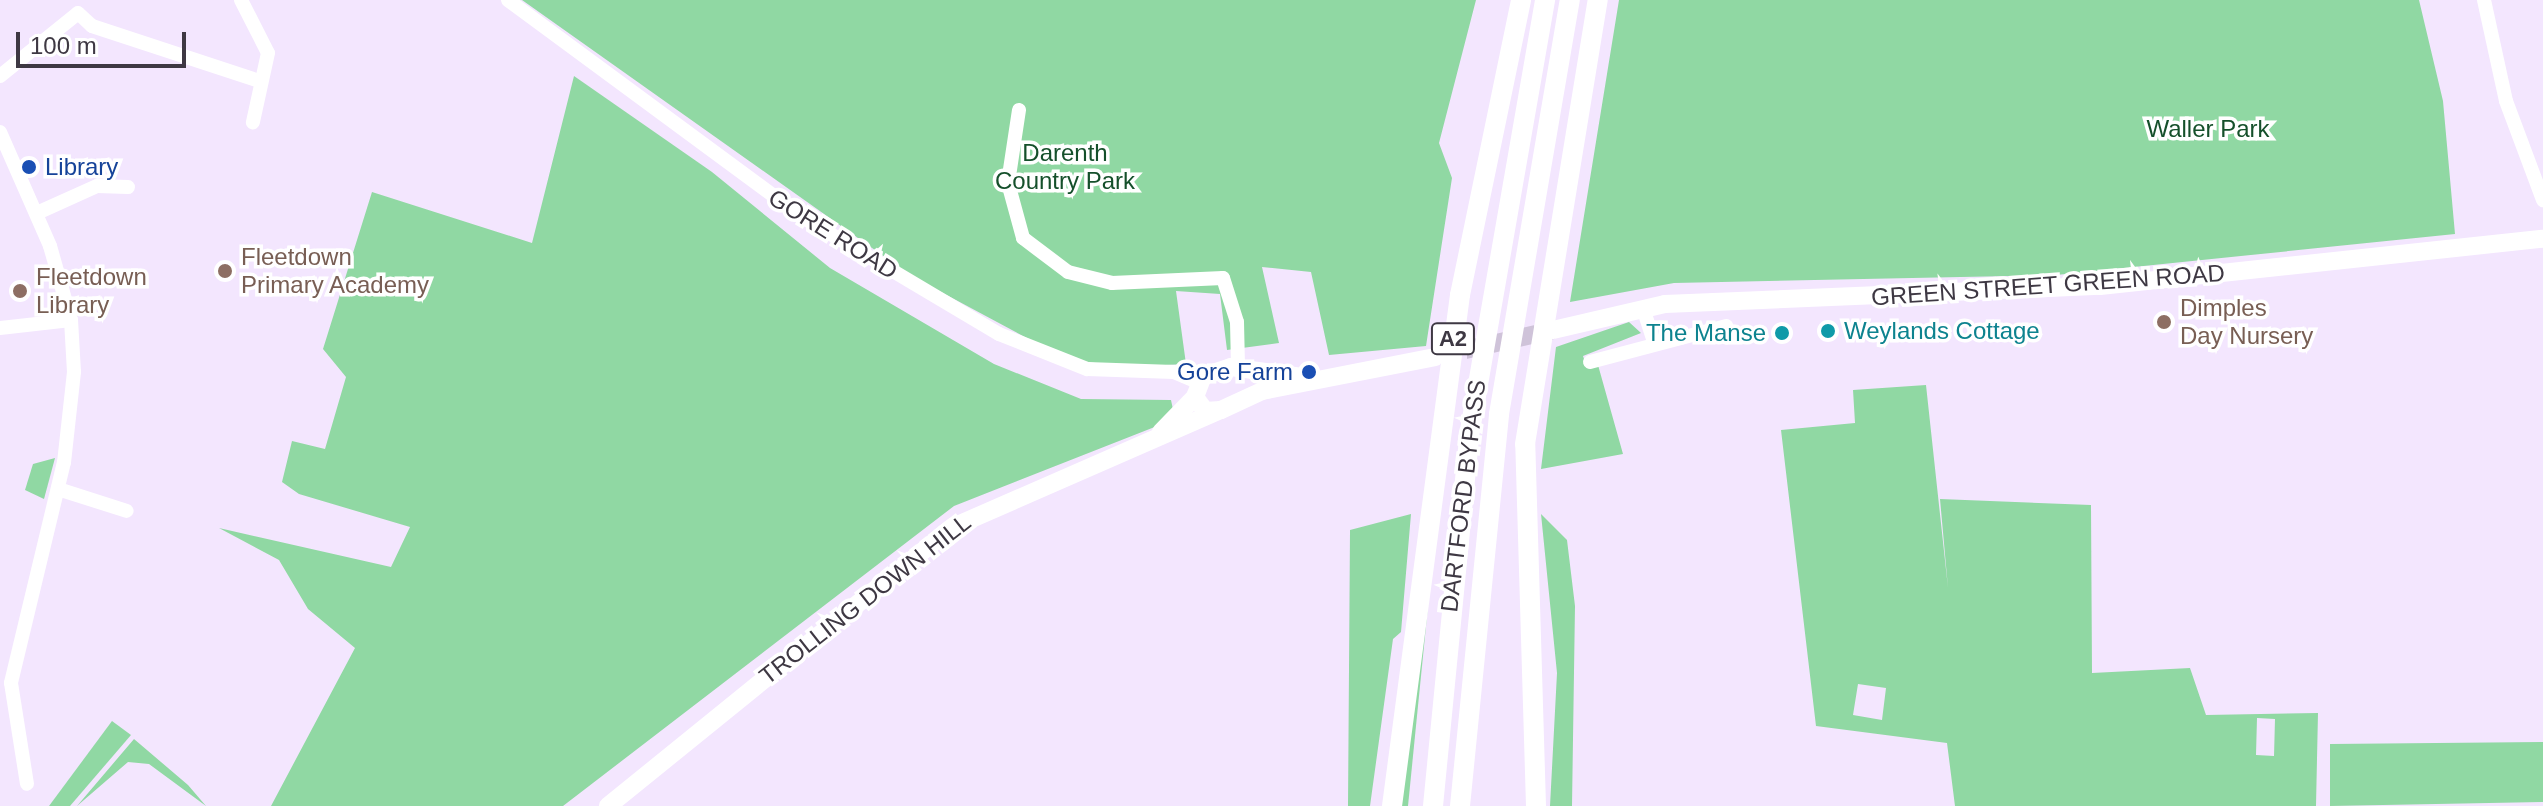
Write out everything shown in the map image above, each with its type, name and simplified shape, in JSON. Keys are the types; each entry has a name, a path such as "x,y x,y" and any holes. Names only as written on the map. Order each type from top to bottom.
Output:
{"highway":[{"name":"A2","path":"1392,806 1425,555 1491,124 1521,0"},
{"name":"DARTFORD BYPASS","path":"1433,806 1454,551 1519,128 1545,0"},
{"name":"DARTFORD BYPASS","path":"1460,806 1482,555 1545,134 1570,0"},
{"path":"1536,806 1524,560 1528,416 1598,0"},
{"path":"1424,806 1441,701"},
{"path":"1468,706 1468,806"}],"main road":[{"name":"GREEN STREET GREEN ROAD","path":"1553,330 1643,308 2100,286 2543,239"},
{"path":"1221,410 1205,411 1196,389 1242,369 1317,379 1435,357"},
{"path":"1242,369 1251,394"},
{"name":"TROLLING DOWN HILL","path":"608,806 953,527 1251,394 1317,379"},
{"name":"TROLLING DOWN HILL","path":"1151,440 1196,389"}],"street":[{"path":"241,0 267,48 253,122"},
{"name":"GORE ROAD","path":"508,0 802,217 999,334 1094,371 1174,372 1196,389"},
{"path":"2484,0 2510,113 2543,200"},
{"path":"0,76 75,7 92,26 259,81"},
{"path":"1019,110 1008,183 1023,238 1068,272 1112,283 1223,278 1237,322 1242,369"},
{"path":"0,132 37,213 71,320 74,397 58,489 5,686 27,784"},
{"path":"37,213 97,186 128,187"},
{"path":"1643,308 1655,344"},
{"path":"0,328 71,320"},
{"path":"1590,362 1726,326"},
{"path":"58,489 127,511"}],"green space":[{"name":"Darenth Country Park","path":"522,0 1476,0 1439,143 1452,178 1426,346 1329,355 1311,272 1262,267 1279,343 1227,350 1220,294 1176,291 1186,364 1124,367 1066,359 913,277"},
{"name":"Waller Park","path":"1619,0 2419,0 2443,101 2455,234 2056,275 1674,283 1570,302"},
{"path":"574,76 712,172 830,268 994,364 1081,399 1171,400 1175,419 954,506 563,806 271,806 355,648 308,609 279,560 219,528 391,567 410,527 299,494 282,482 292,441 325,449 346,377 323,349 372,192 532,243"},
{"path":"1629,322 1641,333 1583,356 1587,368 1598,365 1623,454 1541,469 1556,347"},
{"path":"1926,385 1948,588 1940,499 2091,505 2092,673 2190,668 2206,715 2318,713 2316,806 1955,806 1947,743 1816,726 1781,430 1855,423 1853,390","holes":["1858,684 1886,688 1882,720 1853,715","2257,718 2275,719 2274,756 2256,755"]},
{"path":"55,458 44,499 25,490 33,464"},
{"path":"1411,514 1401,632 1393,639 1370,806 1348,806 1350,530"},
{"path":"1541,514 1567,540 1575,606 1572,806 1550,806 1557,673"},
{"path":"1431,576 1408,806 1401,806"},
{"path":"112,721 131,735 70,806 49,806"},
{"path":"134,739 188,785 206,806 149,764 128,762 77,806"},
{"path":"2543,742 2543,802 2330,806 2330,744"}],"tunnel":[{"path":"1439,356 1553,330"}],"place":[{"name":"Library","path":"29,167"},
{"name":"Fleetdown Primary Academy","path":"225,271"},
{"name":"Fleetdown Library","path":"20,291"},
{"name":"Dimples Day Nursery","path":"2164,322"},
{"name":"Weylands Cottage","path":"1828,331"},
{"name":"The Manse","path":"1782,333"},
{"name":"Gore Farm","path":"1309,372"}]}
